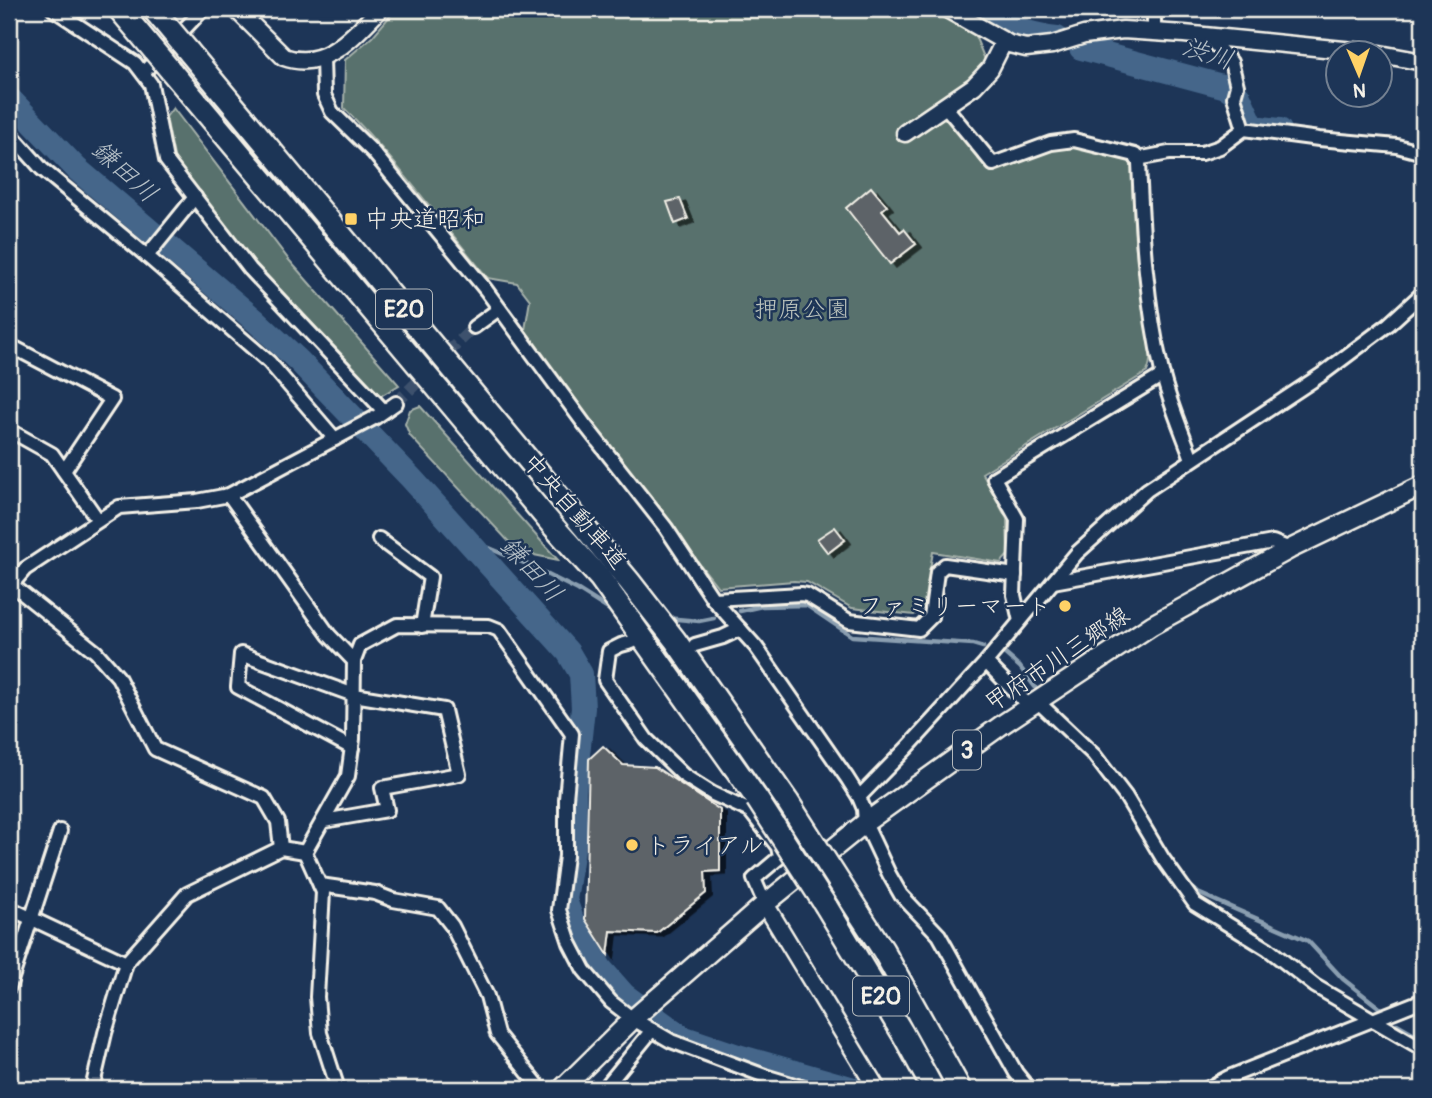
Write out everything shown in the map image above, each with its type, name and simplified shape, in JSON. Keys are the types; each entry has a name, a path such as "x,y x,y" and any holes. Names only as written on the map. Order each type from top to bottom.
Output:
{"highway":[{"name":"中央自動車道","path":"119,9 591,569 638,640 757,799 904,1034 933,1089"},
{"name":"中央自動車道","path":"153,9 618,568 685,642 883,950 960,1089"}],"main road":[{"name":"甲府市川三郷線","path":"562,1089 633,1019 765,904 864,823 1033,704 1152,625 1290,549 1423,485"}],"street":[{"path":"53,9 135,63 151,84 166,160 250,269 380,414"},
{"path":"143,73 202,9"},
{"path":"236,9 284,57 294,61 323,57 349,40 380,9"},
{"path":"947,9 1009,44 1026,48 1052,45 1084,35 1123,30 1324,48"},
{"path":"1154,9 1154,31"},
{"path":"1208,37 1231,62 1244,129"},
{"path":"905,133 974,86 990,69 1004,41"},
{"path":"323,57 324,95 332,113 373,152 499,309 585,425 667,528 713,599 757,648 859,797 864,823 901,895 939,935 1016,1073 1029,1089"},
{"path":"1394,57 1423,62"},
{"path":"945,106 993,164 1051,144 1074,140 1135,155 1139,162 1142,237 1152,323 1163,375 1192,459"},
{"path":"1137,159 1168,153 1202,153 1220,147 1244,129 1396,146 1423,153"},
{"path":"9,132 42,169 269,362 339,437"},
{"path":"147,256 195,197"},
{"path":"859,797 986,662 1077,553 1137,499 1192,459 1321,375 1390,324 1423,293"},
{"path":"474,327 499,309"},
{"path":"9,345 112,399 64,471"},
{"path":"1020,621 1014,596 1017,519 994,478 1163,375"},
{"path":"281,848 278,822 264,798 155,749 111,668 96,652 10,587 25,569 119,507 197,501 229,495 339,437 396,403"},
{"path":"9,430 52,454 98,520"},
{"path":"229,495 329,635 354,661"},
{"path":"379,539 430,577 422,626"},
{"path":"1053,582 1273,542 1290,549"},
{"path":"713,599 801,594 849,621 919,629 931,617 937,572 945,565 1015,575"},
{"path":"305,852 348,776 352,748 354,661 360,645 397,625 489,626 499,629 572,734 566,799 566,856 558,910 569,943 584,970 611,1002 633,1019 671,1041 808,1089"},
{"path":"685,642 723,638 740,629"},
{"path":"638,640 621,645 610,652 605,680 646,738 683,775 713,794 750,811 778,847 780,857 754,879 765,904 875,1086"},
{"path":"324,821 387,810 382,789 459,774 444,710 354,695 241,654 238,687 352,748"},
{"path":"986,662 1094,755 1126,797 1163,859 1195,904 1268,949 1315,986 1423,1049"},
{"path":"9,987 60,831"},
{"path":"92,1089 105,1033 127,963 187,894 281,848 305,852"},
{"path":"305,852 323,892 318,1009 320,1032 338,1089"},
{"path":"320,885 375,893 393,900 438,908 452,926 487,996 497,1034 541,1089"},
{"path":"9,908 127,963"},
{"path":"1214,1088 1229,1077 1423,1000"},
{"path":"604,1089 652,1030"}],"green space":[{"name":"押原公園","path":"396,9 929,9 973,31 986,62 978,78 934,104 991,169 1058,145 1076,143 1126,158 1132,166 1137,259 1150,333 1150,362 1147,372 982,473 1007,519 1008,555 1001,563 933,552 923,608 914,615 852,608 807,582 718,587 683,543 671,522 598,431 525,330 530,300 517,283 488,278 400,170 344,108 345,60 372,37"},
{"path":"173,108 289,260 399,385 379,397 281,298 175,161 166,117"},
{"path":"420,406 558,560 534,555 510,543 410,436 405,424 410,410"}],"building":[{"path":"871,187 887,206 882,210 900,232 904,229 916,244 890,264 846,208"},
{"path":"680,199 688,219 675,224 667,202"},
{"path":"835,527 845,540 828,553 817,539"},
{"path":"603,746 623,765 655,767 720,810 720,871 705,872 706,893 657,933 611,931 608,955 585,919 589,759"}],"waterway":[{"name":"渋川","path":"975,9 1014,28 1057,38"},
{"name":"渋川","path":"1081,48 1226,87 1239,96 1253,127 1280,130"},
{"name":"鎌田川","path":"9,98 77,169 256,321 299,361 412,479 568,652 581,674 583,708 574,792 575,835 565,900 574,925 601,969 624,995 682,1037 854,1089"},
{"path":"468,539 578,590 616,614"},
{"path":"740,611 762,606 806,605 852,636 973,644 983,647"},
{"path":"666,618 699,621 714,618"},
{"path":"1004,653 1020,667 1035,687"},
{"path":"1183,879 1198,893 1308,941 1343,979 1381,1009"},
{"path":"1397,1024 1423,1039"}],"tunnel":[{"path":"396,403 474,327"}],"place":[{"name":"中央道昭和","path":"351,219"},
{"name":"ファミリーマート","path":"1065,606"},
{"name":"トライアル","path":"632,845"}]}
